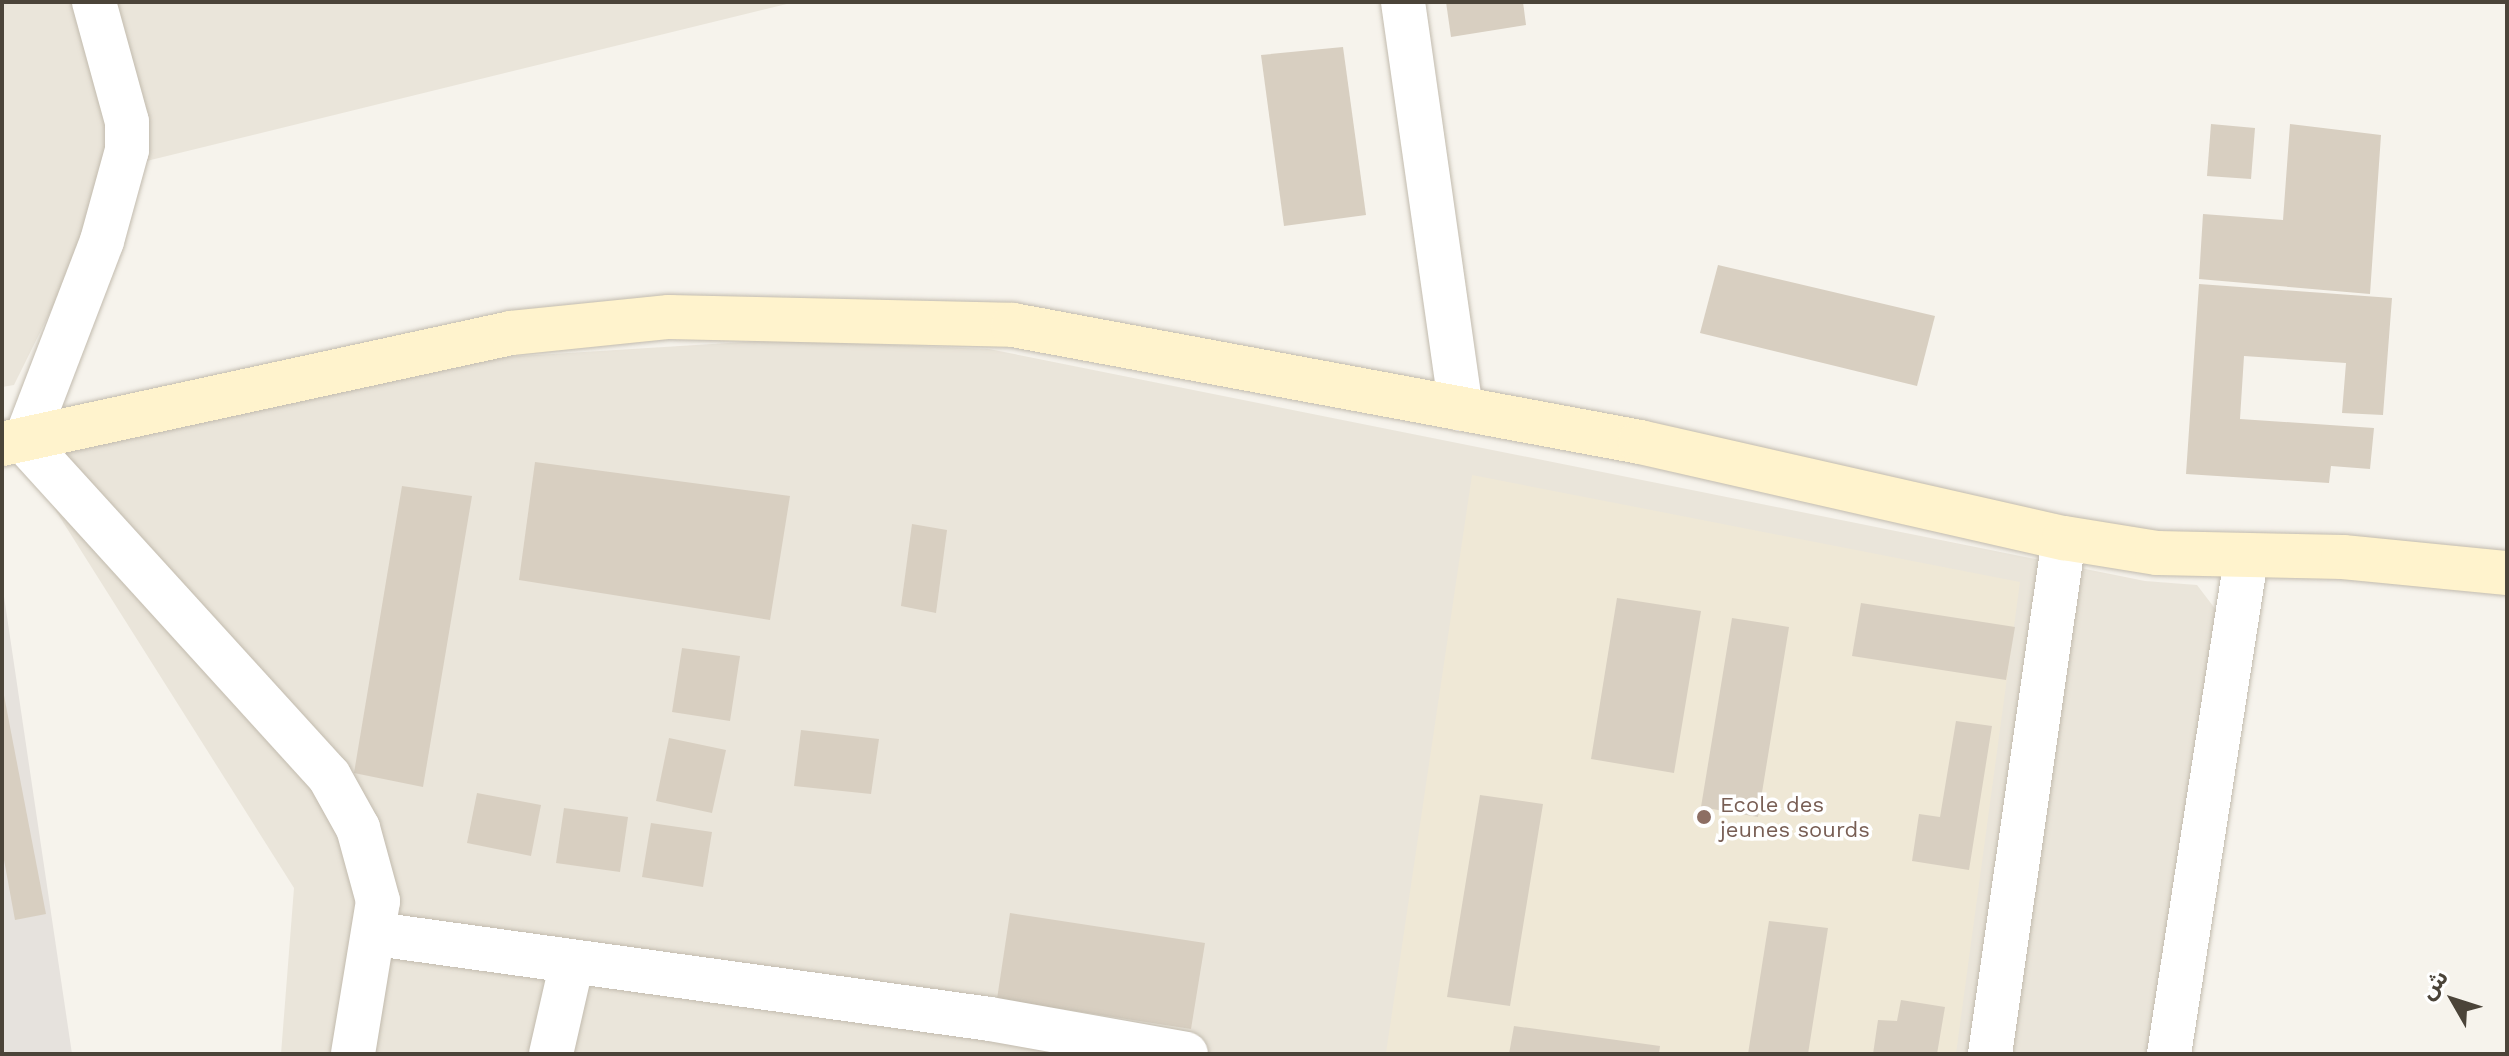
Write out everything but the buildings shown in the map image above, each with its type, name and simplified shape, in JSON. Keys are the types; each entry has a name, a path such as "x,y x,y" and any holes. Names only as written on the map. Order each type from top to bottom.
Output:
{"main road":[{"path":"14,443 459,339 669,317 1013,325 1461,409 2064,538 2246,559 2343,557 2507,573"}],"street":[{"path":"94,2 127,122 127,150 102,241 14,443 329,776 374,870 376,934 353,1054"},
{"path":"1403,2 1461,409"},
{"path":"1990,1054 2064,538"},
{"path":"2169,1054 2246,559"},
{"path":"376,934 572,962 988,1036 1186,1054"},
{"path":"551,1054 572,962"}],"shaded area":[{"path":"2,2 795,2 122,167 14,385 2,387"},
{"path":"774,340 989,349 2145,581 2197,585 2242,644 2188,1054 281,1054 294,888 8,435 490,358"},
{"name":"Ecole des jeunes sourds","path":"1472,475 2020,582 1956,1054 1386,1053"},
{"path":"2,583 72,1054 2,1054"}],"place":[{"name":"Ecole des jeunes sourds","path":"1704,817"}]}
